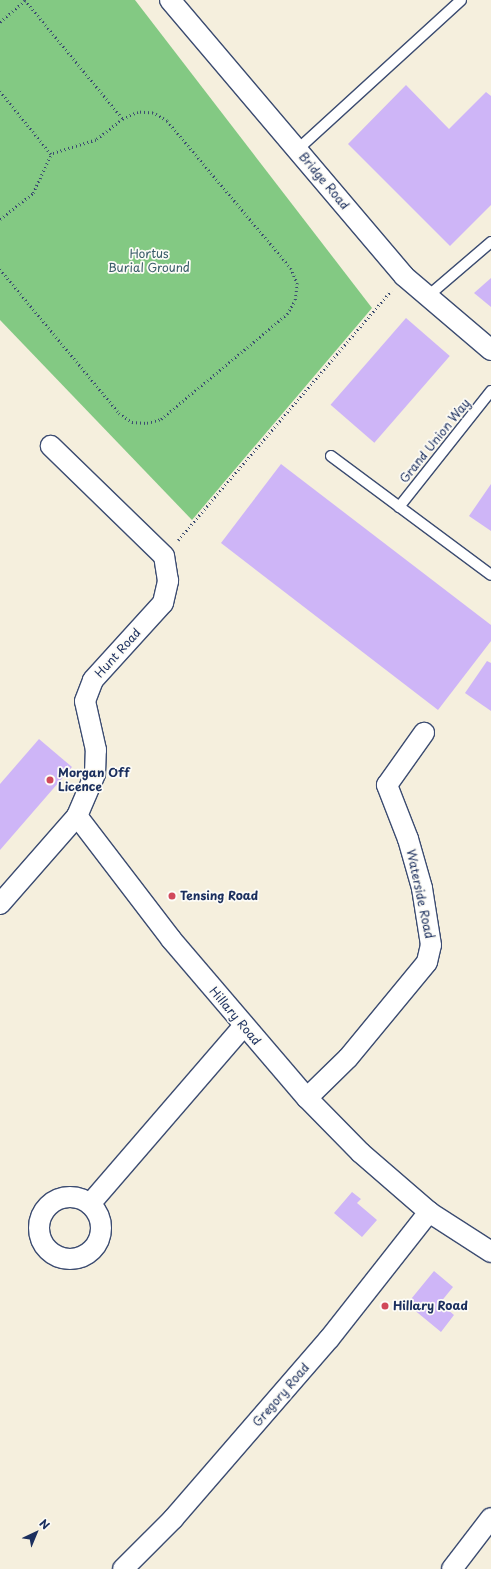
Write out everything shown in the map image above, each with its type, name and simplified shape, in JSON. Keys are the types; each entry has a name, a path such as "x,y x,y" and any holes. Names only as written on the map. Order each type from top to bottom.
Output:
{"street":[{"name":"Bridge Road","path":"170,0 404,276 491,350"},
{"path":"51,446 164,556"},
{"name":"Hunt Road","path":"0,904 78,816 95,774 96,750 85,701 93,680 163,603 168,581 164,556"},
{"name":"Waterside Road","path":"307,1098 348,1058 427,962 431,945 422,888 408,839 387,785 424,733"},
{"name":"Hillary Road","path":"78,816 243,1027 307,1098 361,1153 429,1212 491,1252"},
{"path":"90,1204 243,1027"},
{"name":"Gregory Road","path":"123,1569 173,1519 329,1339 429,1212"},
{"path":"452,1569 491,1518"}],"lane":[{"path":"297,150 461,0"},
{"path":"428,296 491,242"},
{"name":"Grand Union Way","path":"399,507 491,391"},
{"path":"331,456 491,575"}],"path":[{"path":"0,22 25,0 122,119"},
{"path":"0,91 51,154"},
{"path":"0,219 33,193 51,154 96,140 122,119 138,112 153,113 167,121 291,269 297,284 295,300 287,314 161,419 147,423 132,422 119,413 0,269"},
{"path":"164,556 404,276"}],"green space":[{"name":"Hortus Burial Ground","path":"0,0 135,0 372,308 192,520 0,320"}],"building":[{"path":"406,85 449,129 486,92 491,96 491,205 450,246 348,144"},
{"path":"491,278 491,307 474,293"},
{"path":"406,318 450,356 374,443 331,405"},
{"path":"281,464 491,625 491,641 438,710 221,543"},
{"path":"491,484 491,531 469,516"},
{"path":"487,661 491,663 491,711 465,693"},
{"path":"39,739 72,767 0,850 0,784"},
{"path":"352,1192 361,1199 357,1203 377,1220 362,1237 334,1213"},
{"path":"434,1271 453,1287 440,1303 454,1315 441,1332 407,1304"}],"place":[{"name":"Morgan Off Licence","path":"50,780"},
{"name":"Tensing Road","path":"172,896"},
{"name":"Hillary Road","path":"385,1306"}]}
